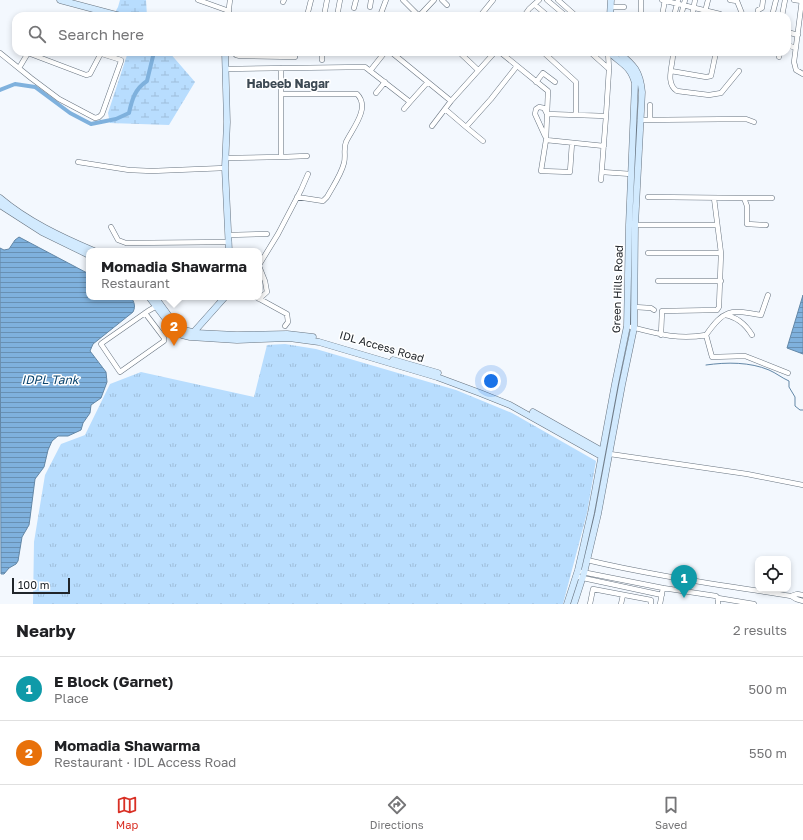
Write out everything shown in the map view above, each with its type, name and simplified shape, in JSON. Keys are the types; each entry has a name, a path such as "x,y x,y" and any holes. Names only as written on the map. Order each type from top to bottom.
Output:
{"street":[{"path":"60,0 105,12"},
{"path":"198,0 226,12"},
{"path":"228,12 230,0"},
{"path":"308,12 311,0"},
{"path":"325,12 327,0"},
{"path":"338,11 340,0"},
{"path":"354,8 356,0"},
{"path":"370,7 371,0"},
{"path":"382,12 386,0"},
{"path":"403,0 412,12"},
{"path":"423,12 434,0"},
{"path":"442,0 447,5"},
{"path":"483,12 493,0"},
{"path":"527,12 540,0"},
{"path":"547,0 561,12"},
{"path":"558,0 572,12"},
{"path":"641,12 642,0"},
{"path":"662,12 664,0 684,2 702,12"},
{"path":"693,12 695,0"},
{"path":"704,12 708,0"},
{"path":"730,0 737,1 741,12"},
{"path":"758,12 758,10 762,8 763,0"},
{"path":"773,12 776,0"},
{"path":"783,12 785,0"},
{"path":"794,0 802,0 795,66 796,70 803,74"},
{"path":"675,12 678,2"},
{"path":"682,12 684,2"},
{"path":"611,3 624,7"},
{"path":"535,5 543,12"},
{"path":"791,33 798,35"},
{"path":"791,46 796,48"},
{"path":"0,53 60,99 95,118 102,114 121,61 108,56"},
{"path":"19,68 26,56"},
{"path":"36,56 86,75 90,74 101,56"},
{"path":"225,56 225,168 229,248"},
{"path":"240,56 295,57"},
{"path":"370,71 381,56"},
{"path":"396,56 451,101"},
{"path":"463,56 478,70"},
{"path":"432,126 451,101 491,56"},
{"path":"505,56 548,91 546,140 541,171 570,172 572,143"},
{"path":"547,56 576,82 576,115"},
{"path":"594,56 609,69"},
{"path":"601,180 609,56"},
{"name":"Green Hills Road","path":"567,604 577,573 615,384 631,327 631,174 635,83 630,69 614,56"},
{"name":"Green Hills Road","path":"574,604 584,575 598,514 622,385 634,307 635,225 642,92 639,76 632,63 623,56"},
{"path":"673,56 670,83 674,90 677,91 712,95 724,90 739,71"},
{"path":"671,71 706,77 711,76 716,56"},
{"path":"466,127 491,99 517,66"},
{"path":"226,69 364,67 410,102"},
{"path":"281,68 281,156"},
{"path":"537,81 544,73 555,82"},
{"path":"537,81 542,84"},
{"path":"376,93 385,82"},
{"path":"404,109 427,83"},
{"path":"281,94 357,94 360,96 362,102 361,110 346,142 345,163 327,197 323,201 297,197"},
{"path":"650,105 650,120"},
{"path":"546,140 535,114 536,109 539,107 544,108 547,114"},
{"path":"445,109 483,141"},
{"path":"547,114 606,116"},
{"path":"640,120 746,119 754,122"},
{"path":"546,140 604,146"},
{"path":"226,158 307,156"},
{"path":"78,162 129,170 152,171 225,168"},
{"path":"602,172 631,174"},
{"path":"262,261 278,234 308,174"},
{"path":"648,197 772,198"},
{"path":"0,198 20,213 63,238 87,248"},
{"path":"714,198 721,252 719,307 716,316"},
{"path":"744,198 747,206 747,224 766,225"},
{"path":"0,205 42,232 86,254"},
{"path":"635,225 717,225"},
{"path":"111,227 118,240 126,243 229,242"},
{"path":"229,235 267,234"},
{"path":"648,252 721,252"},
{"path":"262,272 266,281 267,292 262,295"},
{"path":"658,280 721,281"},
{"path":"631,327 673,337 695,337 706,335 716,321 723,315 734,312 761,315 768,295"},
{"path":"151,300 174,330 182,335 237,340 288,338 319,342 455,383 533,415 602,454"},
{"path":"157,300 178,328 192,335"},
{"path":"192,335 222,300"},
{"path":"262,300 288,314 288,322 286,326"},
{"path":"145,313 164,338 164,341 120,372 101,344 145,313 155,306"},
{"path":"634,307 651,308 654,310"},
{"path":"661,335 662,311 717,310"},
{"path":"723,315 731,316 742,323 752,335"},
{"path":"706,335 712,357 745,356 788,373"},
{"path":"610,454 747,474 803,485"},
{"path":"587,560 611,566 791,596 803,601"},
{"path":"577,573 626,587 662,595"},
{"path":"584,575 626,580 663,588 716,596 718,598 751,604"},
{"path":"626,580 626,587"},
{"path":"660,604 663,588"},
{"path":"590,604 594,589 651,600 651,604"},
{"path":"791,596 797,594 803,595"},
{"path":"621,604 623,595"},
{"path":"718,598 718,604"}],"green space":[{"path":"120,0 146,0 147,12 115,12"},
{"path":"127,56 172,56 195,82 169,125 110,123 108,113"},
{"path":"285,344 316,349 456,390 512,413 596,461 587,513 563,604 33,604 34,542 45,475 61,444 85,435 110,384 141,372 254,397 267,345"}],"water":[{"name":"IDPL Tank","path":"19,237 86,272 86,300 133,300 134,310 93,344 90,351 106,372 107,382 101,398 91,405 90,413 83,423 81,430 68,436 58,436 52,441 44,467 35,479 29,525 22,537 18,561 4,574 1,574 0,248 4,250 9,249"},
{"path":"803,295 803,354 787,348"}],"waterway":[{"path":"0,90 15,84 35,87 70,113 91,124 116,119 129,113 131,103 135,95 140,87 147,81 153,56"},
{"path":"706,365 738,363 754,365 769,370 789,381 789,387 795,397 795,406 800,410 803,410"}],"place":[{"name":"Momadia Shawarma","path":"174,346"},
{"name":"E Block (Garnet)","path":"684,598"}],"district":[{"name":"Habeeb Nagar","path":"288,83"}]}
